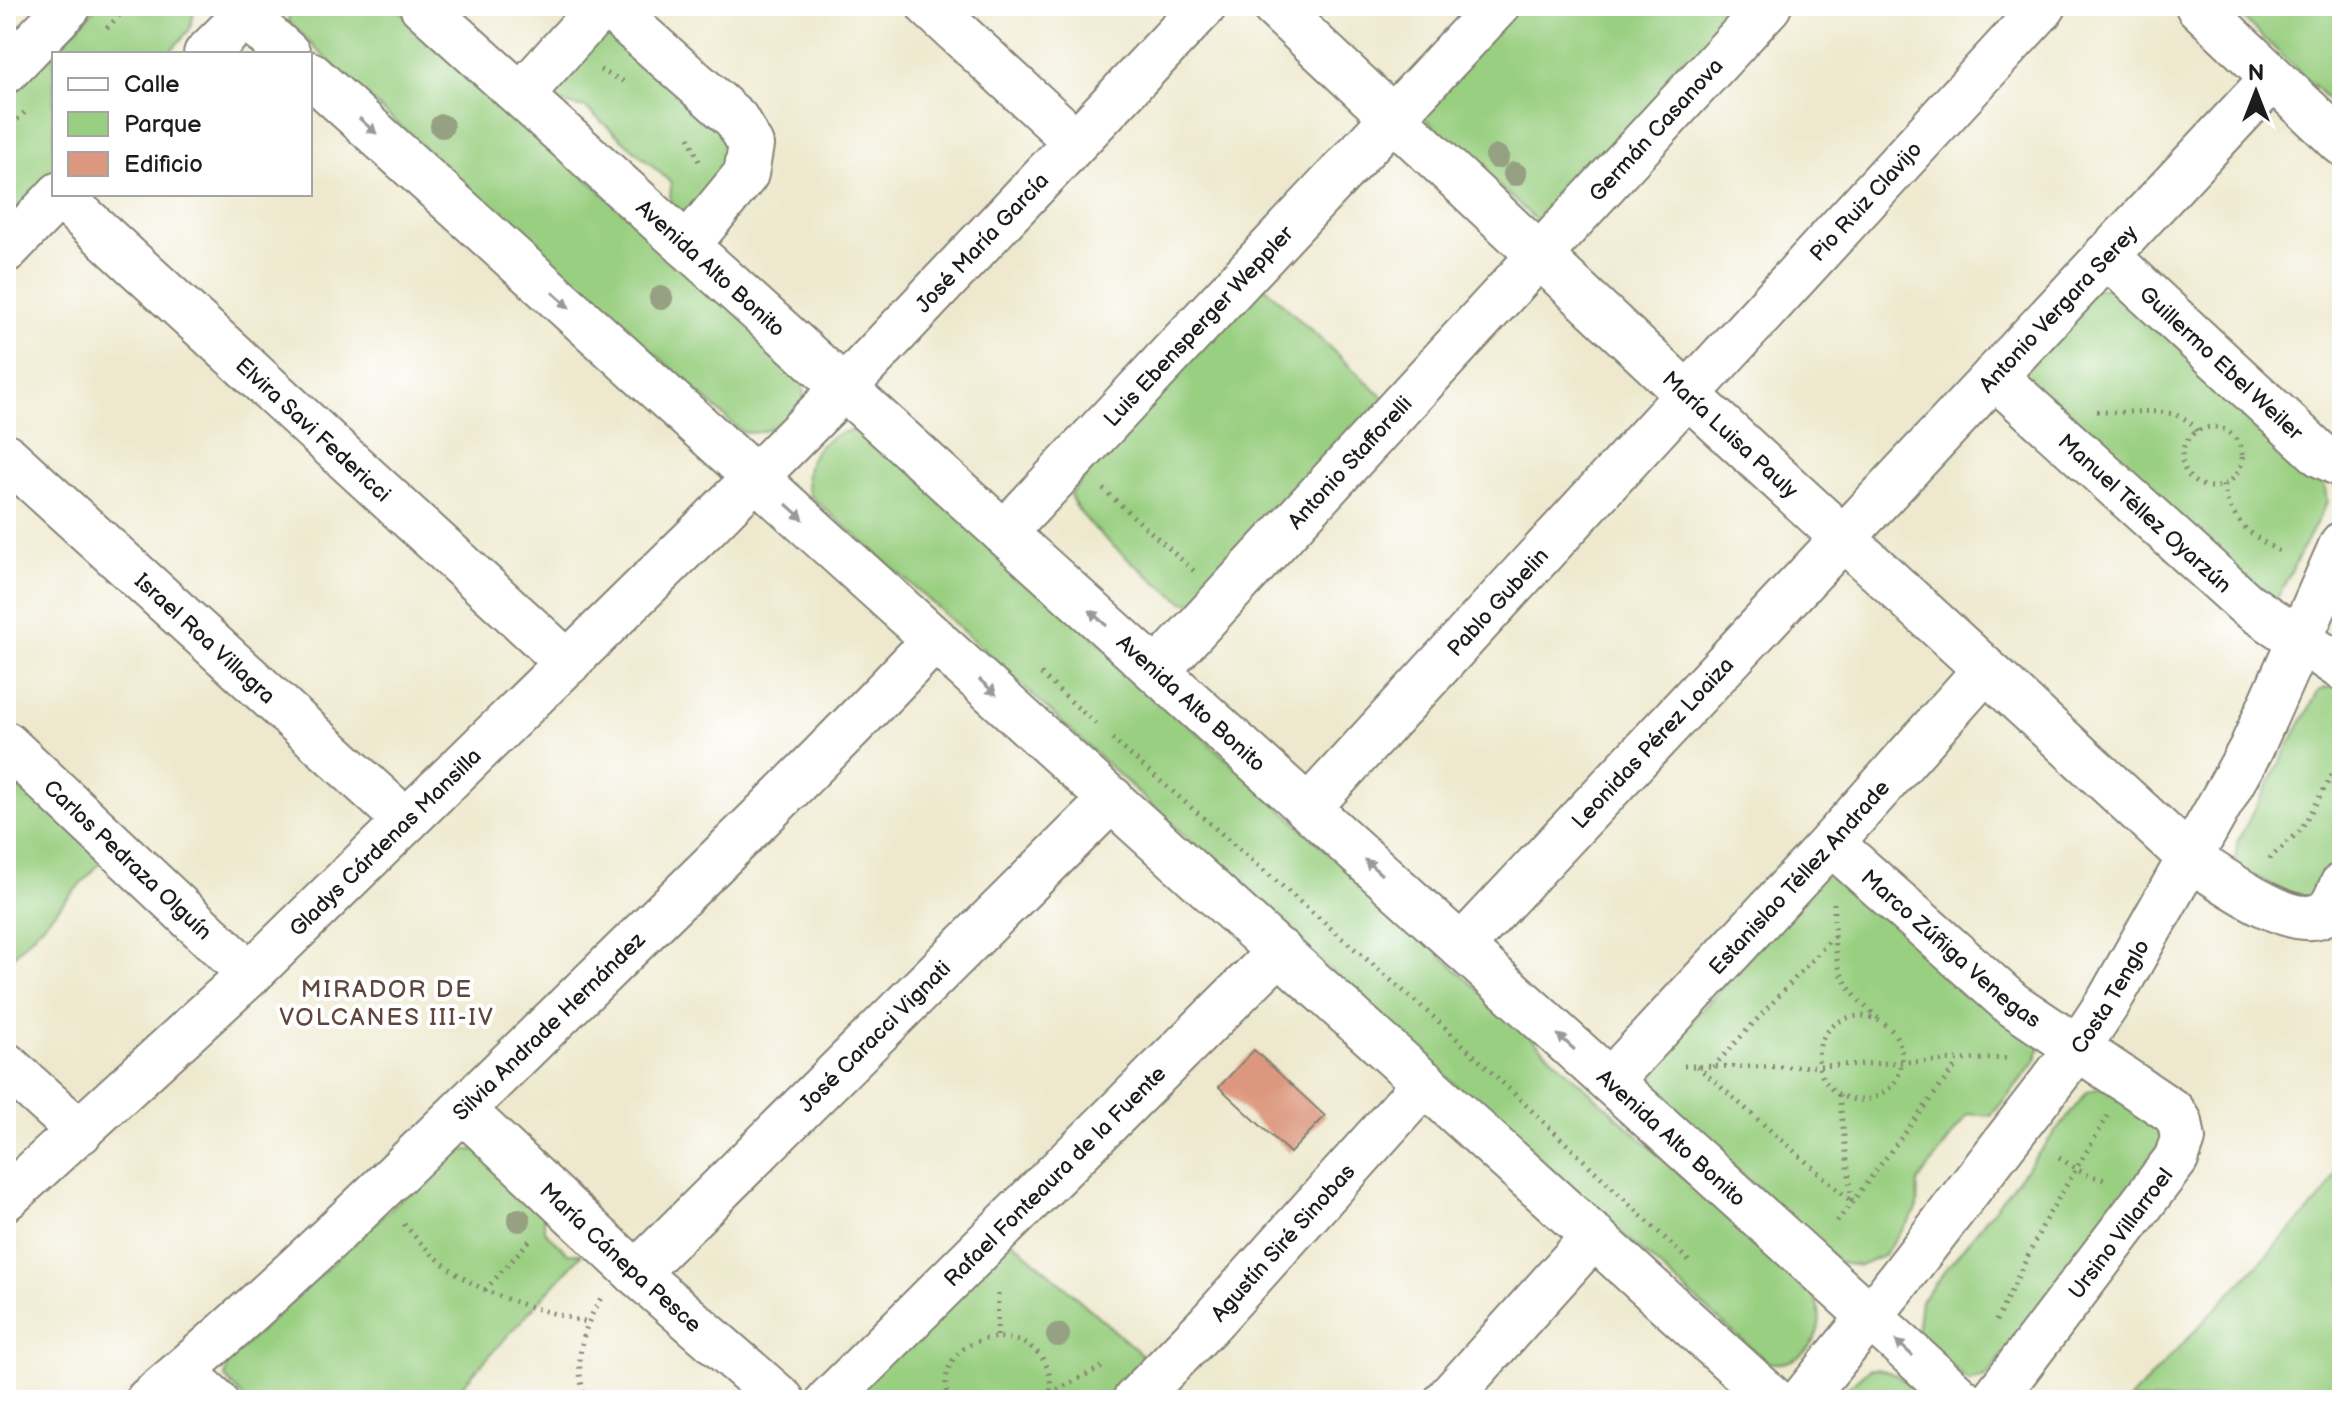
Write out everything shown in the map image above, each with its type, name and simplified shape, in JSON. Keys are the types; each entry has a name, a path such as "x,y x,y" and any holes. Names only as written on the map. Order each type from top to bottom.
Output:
{"street":[{"path":"6,71 69,6"},
{"name":"Avenida Alto Bonito","path":"422,6 1962,1400"},
{"path":"929,6 1075,141"},
{"name":"José María García","path":"756,477 844,388 1204,6"},
{"name":"María Luisa Pauly","path":"1274,6 1542,254 1688,395 2191,859 2262,902 2298,918 2317,917 2330,909 2342,885"},
{"name":"Luis Ebensperger Weppler","path":"1004,533 1213,306 1497,6"},
{"name":"Germán Casanova","path":"1542,254 1769,6"},
{"name":"Pio Ruiz Clavijo","path":"1688,395 2044,6"},
{"path":"2198,6 2342,143"},
{"path":"208,52 245,9 286,52"},
{"path":"521,95 593,15 603,9 616,13 736,119 751,145 746,174 687,246"},
{"path":"312,76 1774,1400"},
{"name":"Antonio Vergara Serey","path":"1844,537 2272,79"},
{"path":"6,250 58,196"},
{"name":"Elvira Savi Federicci","path":"62,196 568,663"},
{"name":"Antonio Stafforelli","path":"1157,671 1542,254"},
{"name":"Guillermo Ebel Weiler","path":"2106,255 2321,455 2342,465"},
{"name":"Manuel Téllez Oyarzún","path":"1994,376 2246,604 2299,643 2342,668"},
{"name":"Pablo Gubelin","path":"1308,808 1688,395"},
{"name":"Israel Roa Villagra","path":"6,456 406,821"},
{"name":"Gladys Cárdenas Mansilla","path":"6,1198 250,974 756,477"},
{"name":"Leonidas Pérez Loaiza","path":"1461,947 1844,537"},
{"name":"Costa Tenglo","path":"1802,1400 2077,1049 2138,953 2251,749 2342,544"},
{"name":"Silvia Andrade Hernández","path":"148,1400 463,1110 707,871 935,639"},
{"name":"Estanislao Téllez Andrade","path":"1610,1081 1831,843 1985,670"},
{"name":"Carlos Pedraza Olguín","path":"6,744 250,974"},
{"name":"José Caracci Vignati","path":"622,1281 1112,799"},
{"name":"Marco Zúñiga Venegas","path":"1831,843 2012,1004 2077,1049"},
{"name":"Rafael Fonteaura de la Fuente","path":"829,1400 1280,951"},
{"name":"Ursino Villarroel","path":"1993,1400 2176,1159 2183,1139 2180,1122 2160,1100 2077,1049"},
{"path":"6,1065 80,1132"},
{"name":"Agustín Siré Sinobas","path":"1135,1400 1210,1323 1425,1083"},
{"name":"María Cánepa Pesce","path":"463,1110 622,1281 782,1400"},
{"path":"1447,1400 1594,1236"},
{"path":"183,1371 215,1400"}],"path":[{"path":"2331,6 2342,16"},
{"path":"596,69 630,85"},
{"path":"688,135 704,176"},
{"path":"2090,409 2105,413 2174,413 2188,420 2197,431"},
{"path":"2206,427 2225,430 2239,444 2241,463 2223,485 2203,485 2187,474 2182,455 2189,437 2206,427"},
{"path":"2223,485 2228,505 2240,525 2283,553"},
{"path":"1103,489 1224,598"},
{"path":"1032,666 1437,1020 1700,1272"},
{"path":"2260,863 2278,854 2300,831 2342,758"},
{"path":"1831,843 1834,935 1839,969 1847,989 1884,1024 1896,1037 1901,1064 1895,1080 1874,1097 1857,1099 1839,1094 1826,1082 1819,1066 1819,1048 1833,1025 1859,1016 1884,1024"},
{"path":"1712,1067 1834,935"},
{"path":"1673,1065 1819,1066 2006,1058"},
{"path":"1837,1222 1958,1062"},
{"path":"1697,1066 1852,1202"},
{"path":"1993,1329 2046,1219 2111,1112 2118,1073"},
{"path":"1839,1094 1852,1202"},
{"path":"402,1221 443,1265 485,1290 523,1307 588,1323"},
{"path":"485,1290 531,1239"},
{"path":"586,1400 579,1359 588,1323 622,1281"},
{"path":"903,1400 947,1397 948,1375 956,1358 978,1340 997,1336 1017,1339 1040,1357 1049,1374 1049,1400"}],"green space":[{"path":"98,6 195,7 190,29 170,52 53,52"},
{"path":"287,6 394,6 802,371 804,398 770,429 742,432 343,75 289,22"},
{"path":"1509,6 1754,6 1550,219 1537,221 1424,118 1428,101"},
{"path":"2230,6 2342,6 2342,113"},
{"path":"602,19 742,141 692,220 670,202 671,184 666,178 586,108 552,101 545,84"},
{"path":"52,53 52,174 6,222 6,100"},
{"path":"1257,280 1387,401 1193,603 1183,602 1102,536 1076,506 1070,494"},
{"path":"2113,286 2324,481 2327,502 2278,597 2270,600 2020,374 2093,290"},
{"path":"866,429 1813,1296 1820,1321 1811,1345 1791,1361 1765,1361 1452,1082 938,608 810,496 808,469 819,448 828,439 840,434"},
{"path":"2342,686 2342,863 2327,892 2314,906 2236,867 2237,842 2318,692"},
{"path":"6,771 104,859 6,964"},
{"path":"1832,865 2041,1046 2035,1062 1991,1116 1968,1114 1918,1182 1917,1210 1883,1256 1860,1266 1840,1263 1647,1088 1641,1077"},
{"path":"2106,1086 2168,1136 1986,1377 1968,1381 1917,1333 1921,1301 2087,1092"},
{"path":"461,1150 480,1150 544,1205 544,1231 568,1253 582,1254 449,1400 245,1400 225,1377 228,1361 440,1162"},
{"path":"2342,1160 2342,1400 2129,1400 2325,1194"},
{"path":"1008,1237 1148,1360 1112,1400 843,1400"},
{"path":"1869,1369 1893,1374 1925,1400 1842,1400 1846,1389"}],"building":[{"path":"1254,1050 1325,1116 1290,1153 1219,1087"}],"district":[{"name":"MIRADOR DE VOLCANES III-IV","path":"387,1003"}]}
